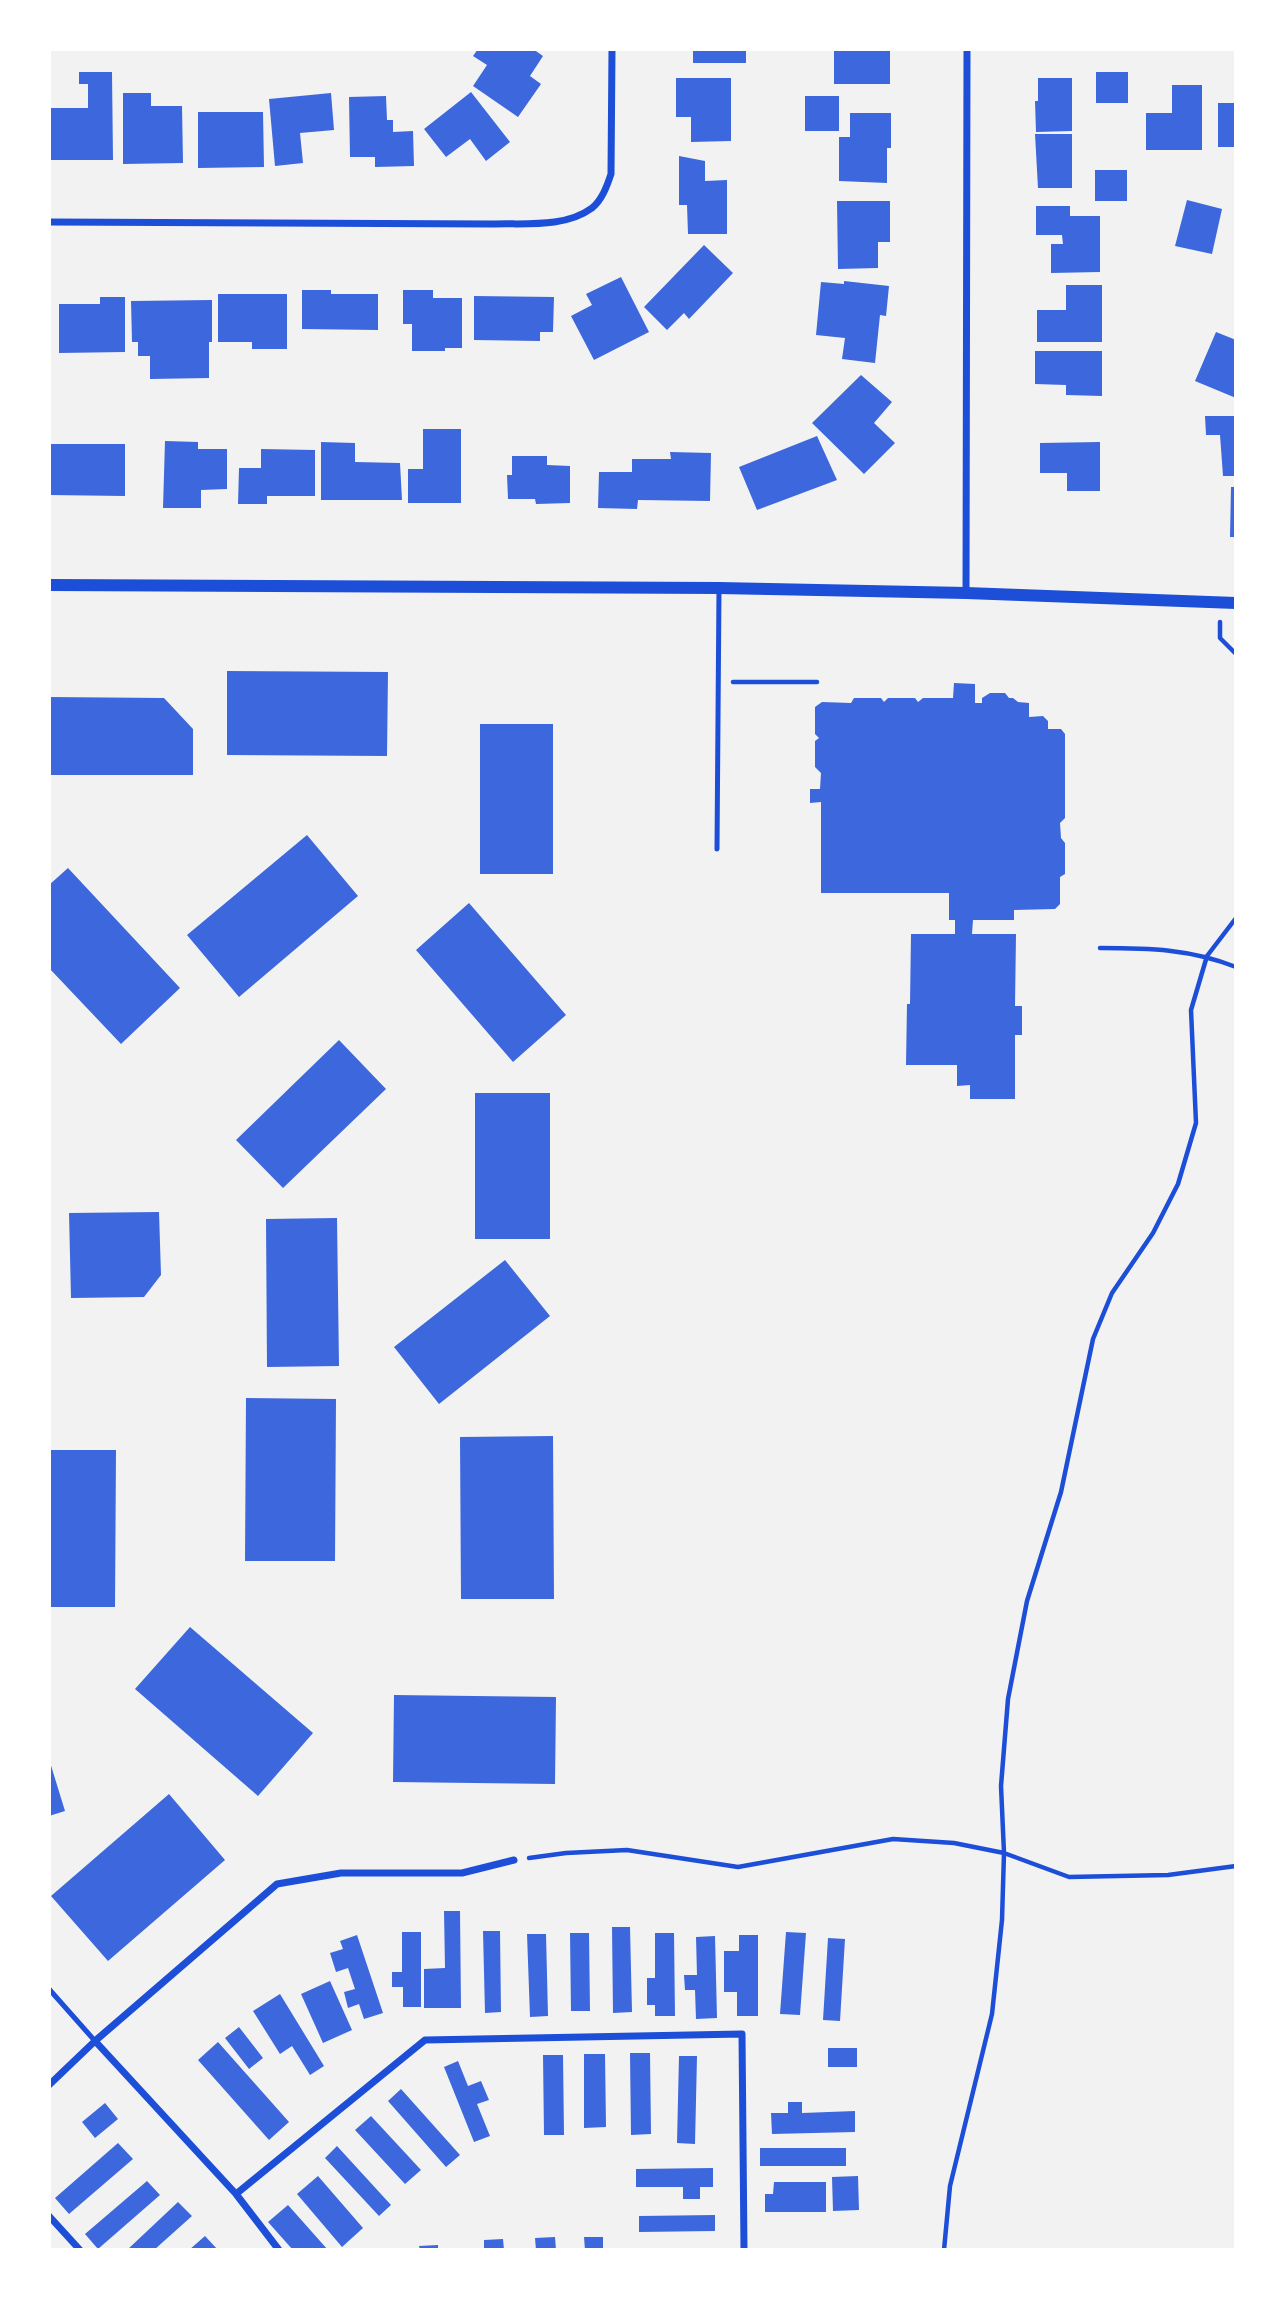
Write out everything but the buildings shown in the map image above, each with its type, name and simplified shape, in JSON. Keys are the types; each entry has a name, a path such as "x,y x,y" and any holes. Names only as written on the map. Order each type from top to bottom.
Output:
{"street":[{"path":"49,222 494,224 564,221 592,208 604,192 611,174 612,49"},
{"path":"966,593 967,49"},
{"path":"49,584 719,588 966,593 1236,603"},
{"path":"49,2085 95,2041 277,1884 341,1873 462,1873 514,1860"},
{"path":"236,2194 425,2040 742,2034 744,2250"},
{"path":"95,2041 236,2194 279,2250"},
{"path":"49,2216 80,2250"}],"lane":[{"path":"717,849 719,588"},
{"path":"49,1989 95,2041"}],"path":[{"path":"1220,638 1236,654"},
{"path":"718,682 817,682"},
{"path":"944,2250 950,2186 992,2014 1002,1920 1004,1853 1001,1786 1008,1699 1027,1601 1061,1492 1093,1339 1112,1293 1153,1233 1178,1184 1196,1123 1191,1010 1207,956 1236,918"},
{"path":"1101,948 1147,948 1207,956 1236,967"},
{"path":"514,1860 566,1853 627,1850 738,1867 893,1839 954,1843 1004,1853 1069,1877 1168,1875 1236,1866"}]}
